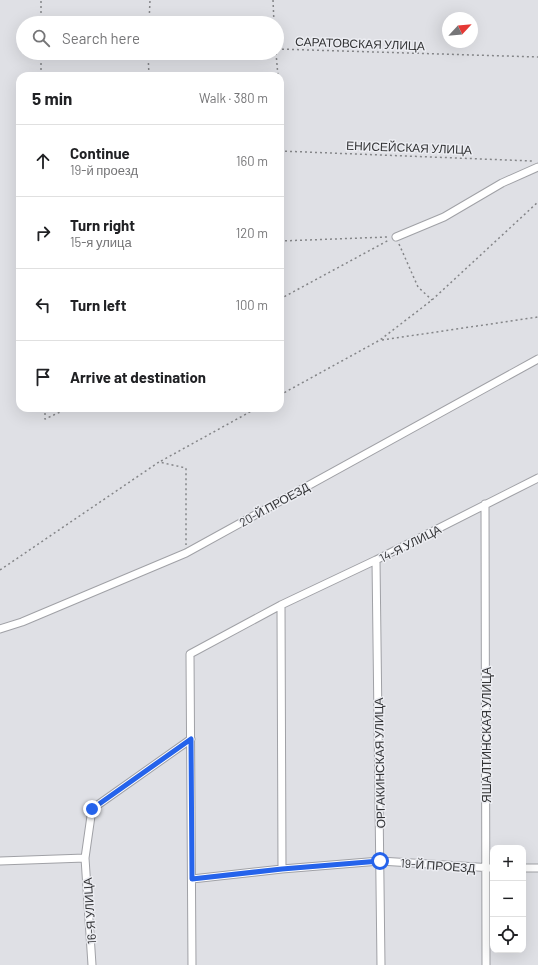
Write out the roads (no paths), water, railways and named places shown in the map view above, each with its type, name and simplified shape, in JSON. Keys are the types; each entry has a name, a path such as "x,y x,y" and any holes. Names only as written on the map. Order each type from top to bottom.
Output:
{"street":[{"path":"396,237 444,217 502,183 538,167"},
{"name":"20-Й ПРОЕЗД","path":"0,629 22,622 186,553 538,359"},
{"name":"14-Я УЛИЦА","path":"191,739 190,654 281,605 376,560 538,478"},
{"name":"ЯШАЛТИНСКАЯ УЛИЦА","path":"485,504 489,868 486,965"},
{"name":"ОРГАКИНСКАЯ УЛИЦА","path":"376,560 381,965"},
{"path":"281,605 282,869"},
{"path":"191,739 192,965"},
{"name":"16-Я УЛИЦА","path":"92,965 85,858 92,809 191,739"},
{"path":"0,861 85,858"},
{"name":"19-Й ПРОЕЗД","path":"192,879 282,869 380,861 489,868"},
{"path":"526,868 538,868"}]}
